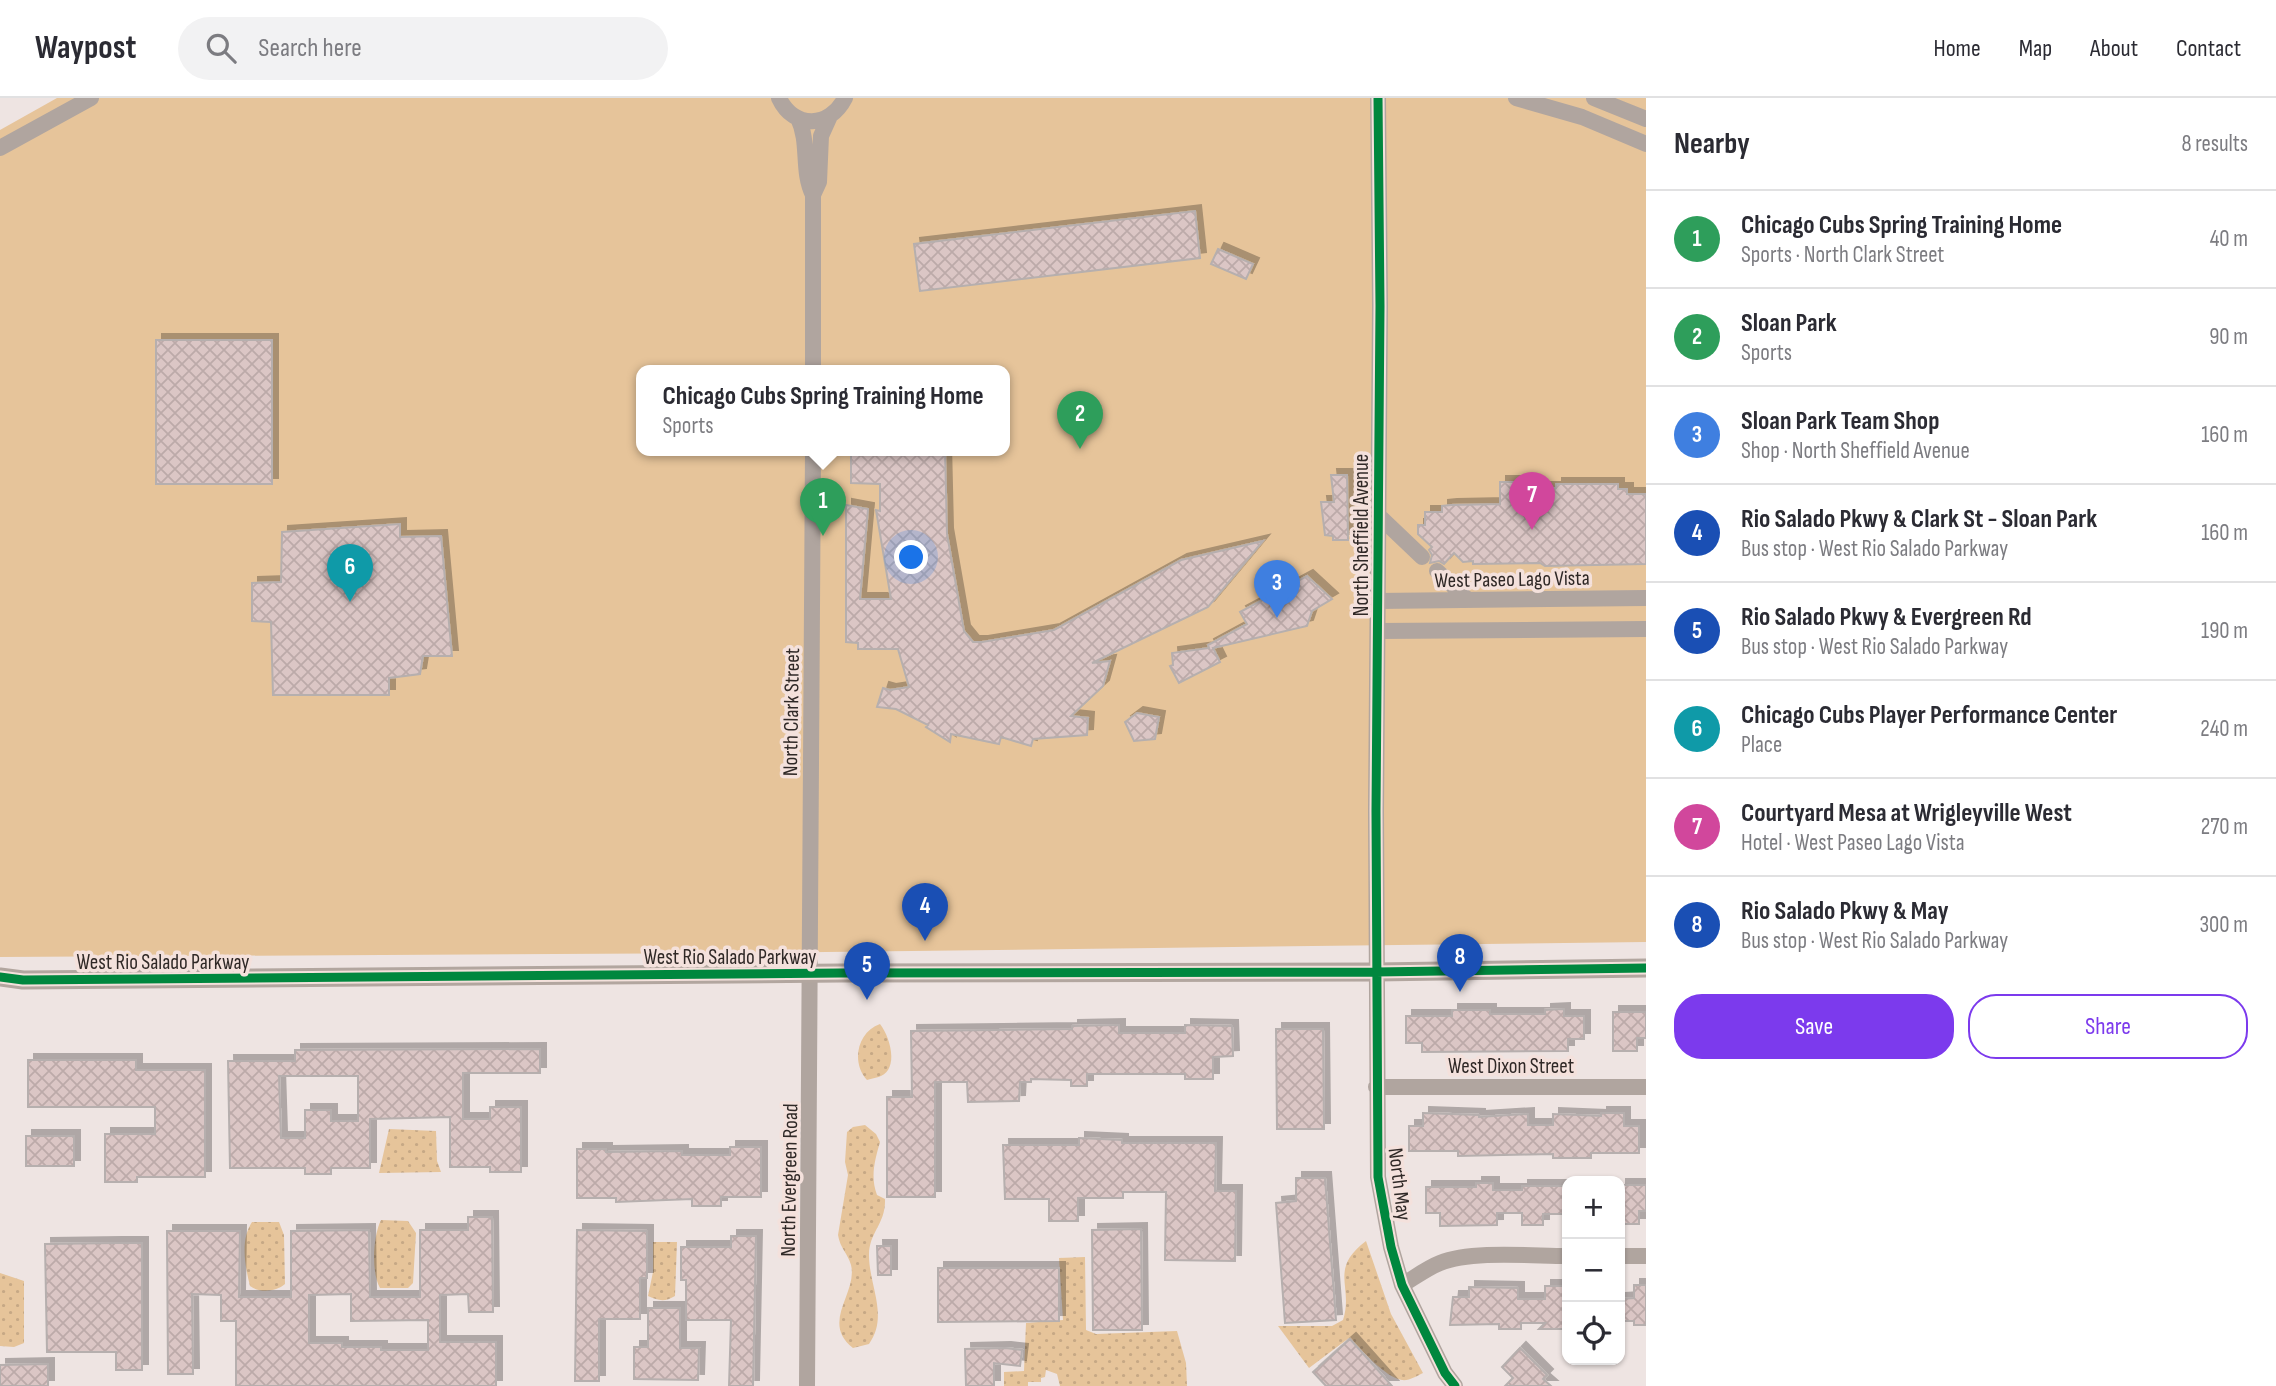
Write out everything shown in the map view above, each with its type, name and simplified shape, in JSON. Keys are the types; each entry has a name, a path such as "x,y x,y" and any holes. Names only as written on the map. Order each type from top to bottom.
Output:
{"main road":[{"name":"West Rio Salado Parkway","path":"23,981 1646,968"},
{"path":"0,976 23,981"},
{"path":"0,986 23,981"}],"street":[{"path":"0,148 91,98"},
{"path":"779,98 787,110 798,118 812,121 854,98"},
{"name":"North Sheffield Avenue","path":"1376,972 1378,98"},
{"path":"1516,98 1582,117 1646,144"},
{"path":"1594,98 1646,119"},
{"path":"813,365 813,195 819,182 819,145 838,107"},
{"path":"798,118 804,136 807,184 813,195"},
{"name":"North Clark Street","path":"811,974 813,456"},
{"path":"1379,516 1422,557"},
{"path":"1437,571 1468,600"},
{"name":"West Paseo Lago Vista","path":"1378,601 1646,598"},
{"path":"1378,631 1646,629"},
{"name":"North May","path":"1376,972 1378,1177 1391,1247 1402,1285 1446,1374 1455,1386"},
{"name":"North Evergreen Road","path":"807,1386 811,974"},
{"name":"West Dixon Street","path":"1376,1087 1646,1087"},
{"path":"1402,1285 1441,1262 1479,1256 1562,1256"},
{"path":"1625,1256 1646,1256"}],"shaded area":[{"path":"57,98 1646,98 1646,942 742,953 0,957 0,130"},
{"path":"880,1024 890,1046 890,1065 884,1074 867,1080 859,1065 859,1049 866,1034"},
{"path":"865,1125 876,1134 880,1142 874,1181 877,1195 885,1199 885,1208 869,1255 878,1312 875,1333 869,1344 853,1348 840,1328 842,1307 852,1276 851,1265 838,1235 848,1175 845,1162 847,1132 853,1127"},
{"path":"389,1129 436,1131 437,1161 441,1172 379,1173"},
{"path":"381,1220 408,1221 416,1233 413,1283 408,1288 380,1288 377,1281 374,1254"},
{"path":"252,1222 279,1222 284,1235 285,1284 277,1289 263,1291 250,1286 245,1245"},
{"path":"1366,1241 1391,1314 1423,1373 1410,1379 1402,1380 1389,1374 1349,1338 1309,1368 1278,1326 1332,1326 1343,1320 1346,1308 1345,1270 1355,1251"},
{"path":"653,1242 677,1242 675,1296 665,1300 648,1296 653,1272"},
{"path":"1085,1257 1086,1330 1096,1334 1177,1331 1186,1363 1187,1386 1060,1386 1057,1374 1046,1370 1041,1382 1028,1382 1028,1386 1004,1386 1004,1372 1024,1371 1026,1323 1063,1320 1059,1258"},
{"path":"0,1273 24,1281 24,1343 14,1347 0,1346"}],"building":[{"path":"1195,211 1200,258 920,291 914,244"},
{"path":"1218,249 1253,264 1246,279 1211,264"},
{"path":"156,340 272,340 272,484 156,484"},
{"path":"851,456 945,456 947,534 964,631 973,642 1054,630 1181,560 1263,541 1208,607 1092,663 1110,661 1103,686 1071,716 1088,718 1087,735 1033,739 1031,746 1001,737 999,744 951,734 950,742 926,727 928,725 896,709 877,707 883,688 890,690 909,687 898,649 858,649 858,643 846,642 846,505 868,509 860,599 891,599 876,510 880,511 880,484 851,483"},
{"path":"1331,475 1347,475 1348,540 1333,540 1333,536 1325,535 1321,502 1334,502"},
{"path":"1500,482 1525,482 1525,488 1556,488 1556,484 1618,484 1618,489 1627,489 1627,494 1646,494 1646,564 1473,564 1473,561 1463,562 1454,553 1444,564 1439,561 1430,563 1432,555 1429,550 1432,547 1418,534 1418,525 1425,525 1425,512 1442,512 1442,506 1451,505 1500,504"},
{"path":"400,524 400,537 441,536 452,656 423,656 420,674 389,678 389,695 273,695 271,622 252,621 252,583 281,582 282,532"},
{"path":"1307,576 1332,599 1312,611 1307,626 1213,648 1220,662 1179,683 1170,666 1173,665 1172,653 1209,648 1208,645 1247,624 1240,612"},
{"path":"1137,713 1159,717 1155,739 1134,741 1125,722"},
{"path":"1564,1009 1564,1016 1584,1016 1584,1039 1568,1039 1568,1051 1422,1052 1422,1043 1406,1043 1406,1016 1452,1016 1452,1010 1490,1010 1490,1014 1545,1014 1545,1010"},
{"path":"1613,1012 1646,1012 1646,1038 1637,1038 1637,1051 1613,1051"},
{"path":"1119,1025 1119,1033 1185,1033 1185,1025 1232,1026 1233,1056 1213,1057 1213,1079 1185,1079 1185,1074 1087,1074 1087,1086 1071,1086 1071,1080 1031,1079 1031,1082 1020,1082 1019,1101 968,1102 967,1082 935,1082 935,1197 887,1197 887,1097 912,1097 911,1031 1072,1029 1072,1026"},
{"path":"1276,1029 1323,1029 1324,1129 1277,1129"},
{"path":"540,1049 540,1073 463,1073 463,1119 490,1119 490,1107 521,1107 521,1172 490,1172 490,1167 450,1167 450,1117 370,1119 370,1168 331,1168 331,1174 305,1174 305,1168 230,1168 228,1061 295,1061 295,1050","holes":["279,1076 358,1076 358,1121 331,1121 331,1110 305,1110 305,1138 281,1138"]},
{"path":"28,1060 136,1060 136,1070 205,1070 205,1177 137,1177 137,1182 105,1182 105,1134 155,1134 155,1107 28,1107"},
{"path":"1423,1113 1479,1117 1528,1114 1528,1125 1553,1125 1553,1114 1601,1116 1601,1113 1624,1113 1624,1126 1639,1126 1639,1153 1591,1153 1591,1158 1553,1158 1553,1154 1458,1156 1458,1151 1409,1151 1409,1126 1423,1126"},
{"path":"26,1136 74,1136 74,1166 26,1166"},
{"path":"1079,1138 1122,1140 1122,1143 1216,1143 1215,1191 1236,1191 1235,1261 1165,1260 1166,1192 1123,1192 1123,1198 1078,1198 1078,1221 1049,1221 1049,1199 1005,1199 1003,1145 1079,1145"},
{"path":"730,1147 761,1147 761,1197 721,1197 721,1206 692,1206 692,1199 616,1202 616,1198 577,1198 577,1149 606,1149 606,1152 682,1151 682,1155 730,1155"},
{"path":"1296,1178 1325,1178 1336,1320 1285,1323 1276,1203 1296,1201"},
{"path":"1476,1183 1493,1183 1493,1190 1522,1190 1522,1186 1562,1186 1562,1214 1543,1214 1543,1225 1522,1225 1522,1213 1497,1213 1497,1225 1440,1226 1440,1213 1426,1213 1426,1187 1476,1187"},
{"path":"1625,1185 1646,1185 1646,1211 1639,1211 1639,1224 1625,1224"},
{"path":"468,1217 492,1217 493,1312 469,1312 468,1294 440,1295 440,1342 496,1342 496,1386 236,1386 236,1321 221,1321 221,1295 192,1294 193,1374 168,1374 167,1231 240,1231 239,1297 291,1297 291,1231 369,1230 370,1297 420,1297 420,1230 468,1230","holes":["351,1294 351,1321 428,1320 428,1350 381,1350 381,1347 342,1347 342,1343 309,1343 309,1295"]},
{"path":"1141,1229 1142,1330 1093,1330 1092,1230"},
{"path":"577,1230 647,1231 647,1278 640,1278 640,1319 599,1319 599,1381 575,1381"},
{"path":"731,1236 756,1236 753,1386 729,1386 731,1320 686,1320 686,1280 681,1280 681,1247 731,1247"},
{"path":"142,1243 142,1370 116,1370 116,1352 47,1352 45,1244"},
{"path":"877,1246 891,1246 891,1275 878,1275"},
{"path":"938,1268 1059,1268 1059,1321 938,1322"},
{"path":"1634,1285 1646,1285 1646,1325 1634,1325 1634,1321 1625,1321 1625,1299 1634,1298"},
{"path":"1545,1286 1562,1286 1562,1329 1539,1329 1545,1323 1521,1323 1521,1329 1499,1329 1499,1324 1450,1325 1453,1297 1469,1297 1469,1287 1518,1288 1518,1299 1545,1299"},
{"path":"648,1308 680,1308 680,1348 699,1348 698,1380 634,1379 634,1347 648,1347"},
{"path":"1350,1339 1392,1386 1326,1386 1313,1372"},
{"path":"1520,1348 1547,1375 1543,1379 1551,1386 1505,1386 1513,1378 1502,1367"},
{"path":"965,1349 1022,1350 1020,1366 994,1363 994,1386 966,1386"},
{"path":"48,1364 48,1386 0,1386 0,1365"}],"cycle path":[{"path":"1378,98 1378,1177 1391,1247 1402,1285 1445,1373 1455,1386"},
{"path":"0,977 23,980 1646,968"}],"place":[{"name":"Sloan Park","path":"1080,449"},
{"name":"Courtyard Mesa at Wrigleyville West","path":"1532,530"},
{"name":"Chicago Cubs Spring Training Home","path":"823,536"},
{"name":"Chicago Cubs Player Performance Center","path":"350,602"},
{"name":"Sloan Park Team Shop","path":"1277,618"},
{"name":"Rio Salado Pkwy & Clark St - Sloan Park","path":"925,941"},
{"name":"Rio Salado Pkwy & May","path":"1460,992"},
{"name":"Rio Salado Pkwy & Evergreen Rd","path":"867,1000"}]}
